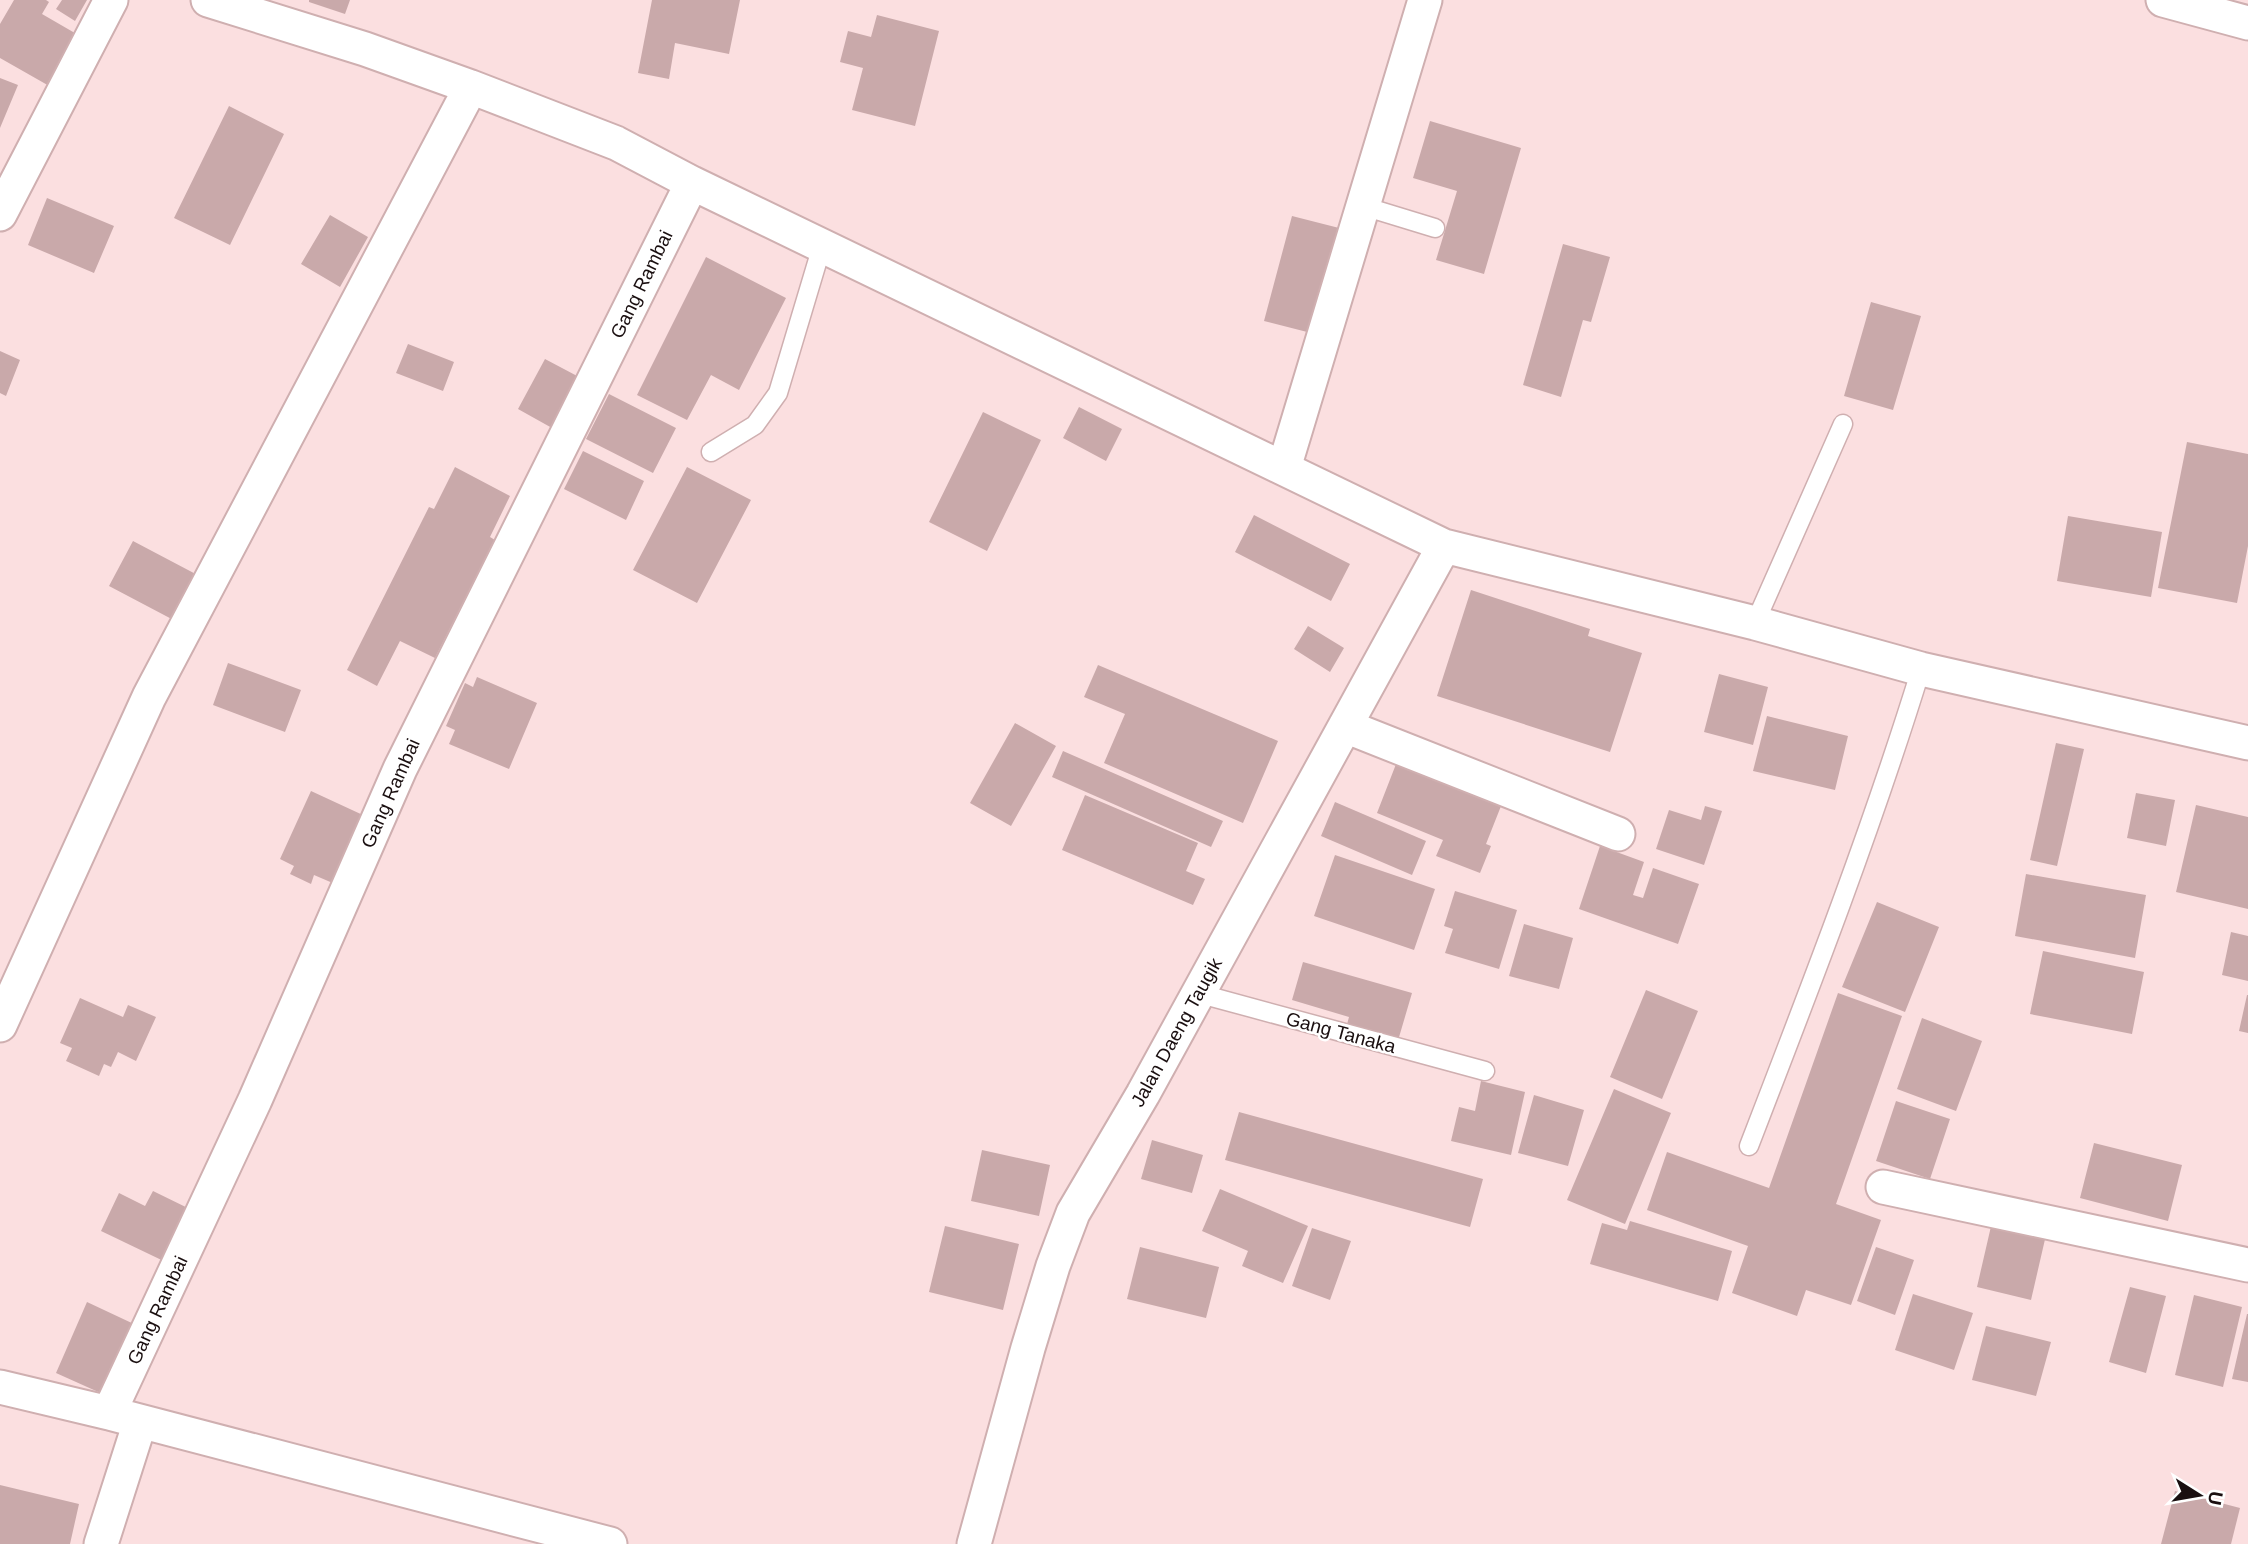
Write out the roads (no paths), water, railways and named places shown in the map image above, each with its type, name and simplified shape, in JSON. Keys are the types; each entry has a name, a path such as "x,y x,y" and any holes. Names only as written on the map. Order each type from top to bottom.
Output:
{"street":[{"path":"0,214 111,0"},
{"path":"208,0 275,10 365,49 616,144 1444,546 1755,623 1921,669 2248,743"},
{"path":"1284,468 1425,0"},
{"path":"2163,0 2248,23"},
{"path":"0,1025 149,698 471,87"},
{"name":"Gang Rambai","path":"101,1544 124,1417 255,1100 400,769 692,183"},
{"name":"Jalan Daeng Taugik","path":"974,1544 1031,1336 1073,1213 1143,1094 1444,546"},
{"path":"1345,726 1618,834"},
{"path":"1883,1187 2248,1265"},
{"path":"0,1387 610,1544"}],"lane":[{"path":"1363,206 1435,228"},
{"path":"711,452 755,425 778,393 822,246"},
{"path":"1755,623 1843,424"},
{"path":"1749,1146 1837,921 1890,769 1921,669"},
{"name":"Gang Tanaka","path":"1197,993 1485,1071"}]}
